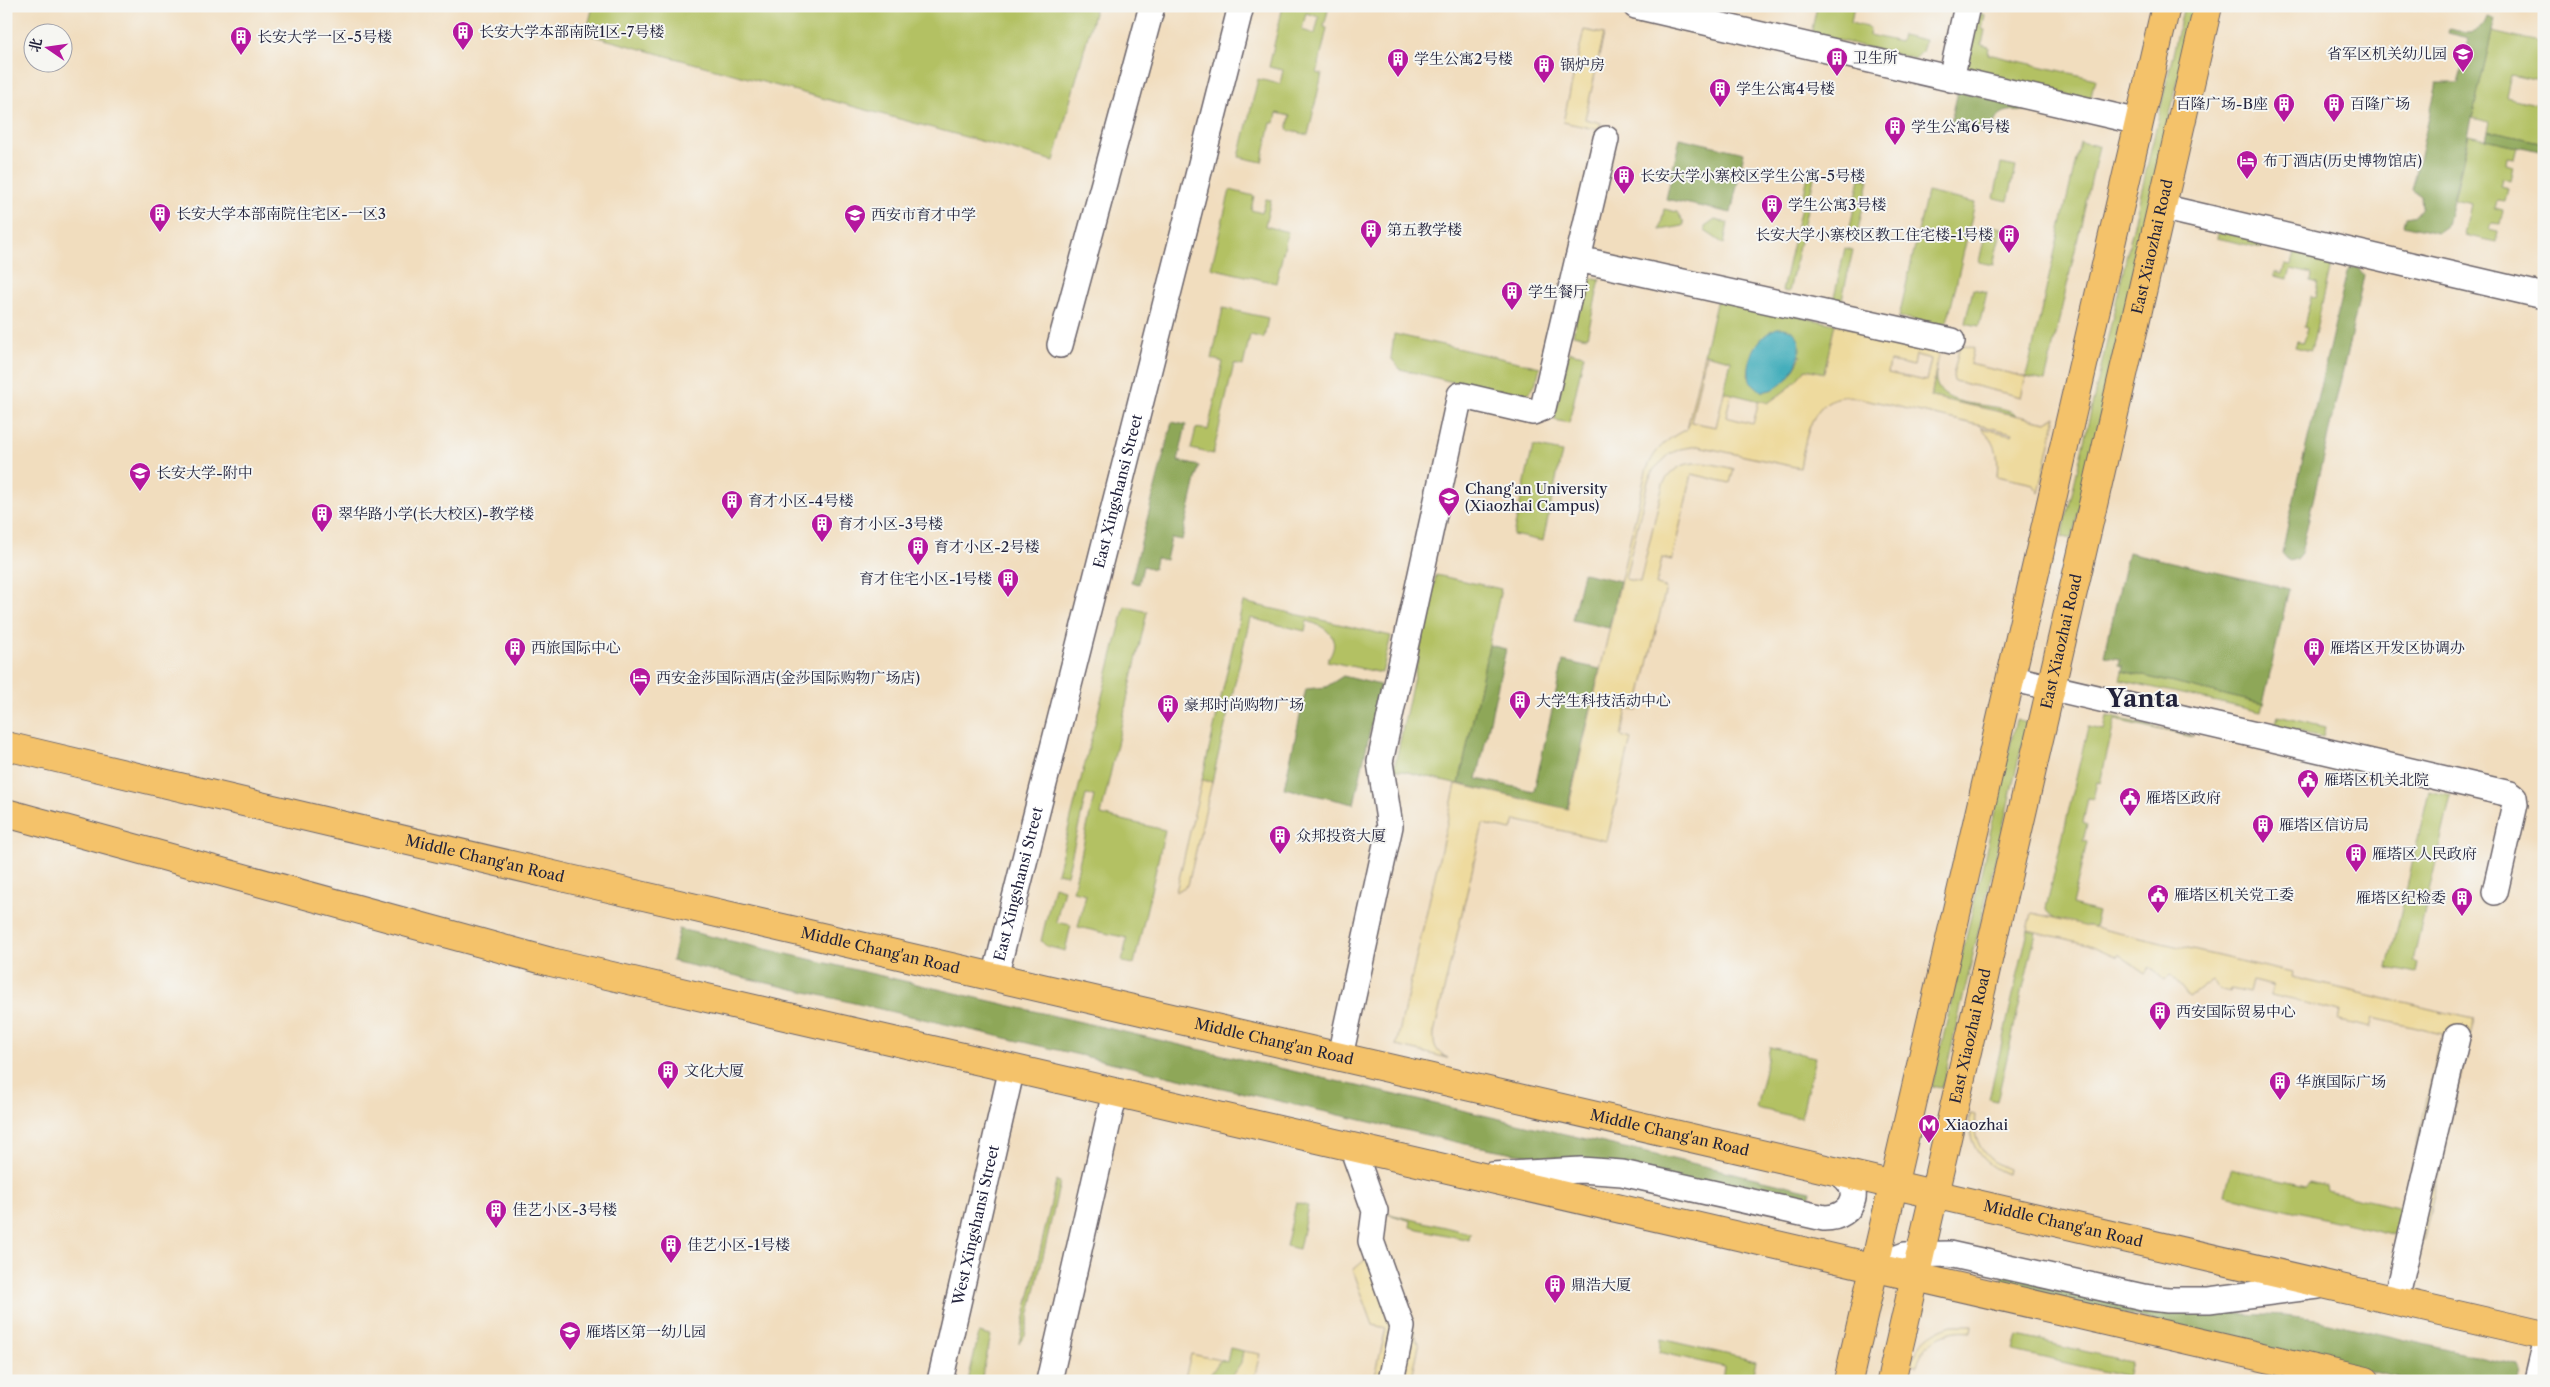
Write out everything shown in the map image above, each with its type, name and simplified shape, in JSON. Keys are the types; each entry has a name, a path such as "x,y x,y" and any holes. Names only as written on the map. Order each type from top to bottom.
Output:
{"main road":[{"path":"1848,1381 2166,6"},
{"name":"East Xiaozhai Road","path":"1890,1381 2208,6"},
{"name":"Middle Chang'an Road","path":"6,746 995,977 2544,1334"},
{"path":"6,813 551,962 1874,1268 1917,1265 2366,1381"}],"street":[{"path":"1060,345 1152,6"},
{"name":"East Xingshansi Street","path":"995,977 1241,6"},
{"path":"1636,6 2139,122"},
{"path":"1951,79 1968,6"},
{"path":"1340,1056 1390,826 1380,762 1460,395 1533,412 1542,408 1606,139"},
{"path":"2161,208 2544,296"},
{"path":"1578,259 1952,341"},
{"path":"2010,678 2508,793 2514,797 2515,804 2495,892"},
{"path":"2396,1300 2457,1037"},
{"name":"West Xingshansi Street","path":"940,1381 1012,1068"},
{"path":"1049,1381 1115,1092"},
{"path":"1352,1147 1375,1211 1371,1241 1402,1327 1391,1381"},
{"path":"1458,1171 1487,1175 1581,1170 1615,1172 1650,1178 1824,1218 1834,1218 1842,1215 1849,1208 1853,1190 1850,1181 1835,1171"},
{"path":"1917,1265 1962,1256 2143,1297 2168,1300 2209,1300 2314,1286 2338,1287"},
{"path":"2537,1381 2544,1351"}],"green space":[{"path":"593,6 1096,6 1054,161 586,34"},
{"path":"1283,6 1329,6 1324,27 1327,28 1317,73 1322,74 1308,135 1287,130 1290,116 1277,113 1275,123 1271,123 1262,162 1239,157 1258,79 1280,84 1283,70 1269,67","holes":["1306,13 1319,17 1315,34 1302,30"]},
{"path":"1817,6 1854,6 1851,23 1870,28 1869,35 1900,42 1902,35 1925,40 1922,52 1915,59 1813,34 1812,29"},
{"path":"2184,6 2195,6 2072,539 2062,537"},
{"path":"1974,12 1985,15 1982,29 1985,30 1982,45 1989,47 1988,54 2095,79 2090,101 1972,72 1965,63"},
{"path":"2487,17 2495,19 2447,226 2437,233 2404,225 2406,217 2416,215 2422,207 2421,196 2412,190 2437,83 2458,83 2469,38 2448,33 2449,29 2472,32 2481,27"},
{"path":"2492,32 2544,44 2544,82 2511,75 2506,97 2544,106 2544,143 2488,131 2490,122 2472,118"},
{"path":"1958,91 2085,120 2084,125 2018,110 2001,114 1994,123 1991,135 1950,126"},
{"path":"2488,131 2544,143 2544,152 2486,139"},
{"path":"2469,135 2518,146 2515,158 2507,157 2506,164 2513,166 2510,180 2502,178 2500,186 2508,188 2505,202 2497,201 2495,208 2503,210 2500,224 2492,223 2490,230 2498,232 2496,242 2464,235 2471,204 2454,200"},
{"path":"1680,138 1744,153 1731,213 1666,199"},
{"path":"2080,142 2099,146 2045,381 2026,377"},
{"path":"2001,164 2016,167 2008,201 1994,198"},
{"path":"1810,167 1816,168 1789,292 1782,291"},
{"path":"1860,178 1869,180 1857,234 1849,232"},
{"path":"1230,190 1254,196 1251,210 1262,213 1266,199 1271,200 1265,226 1288,232 1276,283 1211,268"},
{"path":"1927,192 1975,203 1950,311 1947,321 1941,325 1899,317"},
{"path":"1664,209 1677,212 1684,223 1683,226 1660,230"},
{"path":"1715,220 1728,223 1724,244 1705,231 1705,227"},
{"path":"1987,225 2002,228 1993,265 1979,262"},
{"path":"2219,231 2333,257 2311,351 2295,347 2297,341 2304,342 2307,328 2304,327 2311,296 2315,297 2318,283 2311,281 2312,274 2291,269 2288,279 2274,276 2275,272 2282,274 2285,264 2292,265 2295,252 2263,245 2261,248 2217,238"},
{"path":"1845,248 1853,250 1841,304 1833,302"},
{"path":"2357,267 2364,275 2301,553 2296,559 2289,561 2282,553 2290,515 2347,272 2350,268"},
{"path":"1585,277 1600,280 1587,337 1573,334"},
{"path":"1973,289 1987,292 1979,326 1965,323"},
{"path":"1717,299 1835,324 1824,373 1806,369 1789,388 1768,403 1724,392 1731,360 1704,354","holes":["1801,356 1780,385 1768,391 1761,391 1748,376 1751,357"]},
{"path":"1223,308 1268,318 1264,338 1250,335 1243,366 1234,364 1213,454 1191,449 1196,428 1208,430 1223,362 1212,359"},
{"path":"1394,334 1540,367 1530,392 1526,395 1514,397 1400,369 1391,358"},
{"path":"1569,352 1584,355 1569,423 1554,420"},
{"path":"1936,371 1937,385 1944,394 1954,400 1996,407 2017,415 1931,397"},
{"path":"1172,422 1186,425 1178,461 1199,466 1182,540 1171,538 1166,560 1156,558 1154,569 1143,566 1139,584 1131,582"},
{"path":"1533,446 1562,452 1543,541 1513,535"},
{"path":"2128,552 2289,589 2263,704 2122,671 2123,666 2119,665 2120,659 2104,656"},
{"path":"1583,573 1620,581 1609,628 1572,620"},
{"path":"1436,575 1501,589 1459,784 1394,769"},
{"path":"1243,602 1391,636 1382,673 1327,661 1334,646 1333,640 1327,630 1315,624 1307,621 1305,631 1250,618 1212,782 1202,780"},
{"path":"1125,606 1147,612 1101,815 1165,830 1134,964 1122,962 1127,938 1078,927 1086,894 1073,891 1094,796 1086,795 1067,875 1057,873"},
{"path":"1489,645 1506,649 1477,779 1534,791 1563,661 1600,669 1567,809 1459,784"},
{"path":"2122,671 2263,704 2261,712 2120,680"},
{"path":"1343,676 1380,685 1354,804 1284,788 1306,689 1326,687"},
{"path":"2107,716 2194,736 2115,720 2100,783 2097,782 2093,799 2088,798 2083,823 2087,825 2083,841 2087,842 2072,905 2098,912 2094,927 2059,920 2048,913 2046,908 2088,727 2104,730"},
{"path":"2278,716 2325,727 2323,737 2275,726"},
{"path":"2016,720 2027,723 1942,1088 1932,1086"},
{"path":"2429,791 2451,796 2413,962 2418,964 2416,974 2388,968"},
{"path":"1054,886 1064,889 1056,922 1071,925 1065,951 1046,946 1041,941"},
{"path":"679,929 1811,1191 1807,1210 1584,1161 1514,1153 1465,1144 672,961"},
{"path":"2028,930 2036,932 1997,1101 1989,1099"},
{"path":"1770,1047 1815,1057 1801,1118 1756,1108"},
{"path":"2231,1169 2306,1186 2309,1182 2326,1186 2327,1191 2402,1208 2396,1235 2225,1195"},
{"path":"1056,1181 1060,1182 1025,1335 1019,1343"},
{"path":"1296,1203 1308,1206 1299,1249 1286,1246"},
{"path":"1385,1213 1470,1233 1469,1240 1410,1227 1411,1221"},
{"path":"2004,1272 2196,1312 2286,1316 2324,1321 2517,1366 2521,1372 2519,1381 2413,1381 2001,1286"},
{"path":"979,1333 991,1336 981,1381 968,1381"},
{"path":"2018,1336 2131,1362 2127,1377 2014,1351"},
{"path":"1661,1339 1756,1361 1751,1381 1722,1381 1724,1367 1659,1352"},
{"path":"1230,1348 1243,1351 1241,1363 1228,1381 1206,1381 1220,1360 1227,1362"}],"sand":[{"path":"1584,30 1604,34 1585,119 1601,123 1599,130 1563,122"},
{"path":"1835,324 1939,351 1931,397 2047,422 2056,416 2039,493 2033,484 1997,476 1998,462 1996,449 1991,438 1981,428 2012,435 2013,433 1853,397 1840,397 1821,407 1810,425 1800,468 1698,446 1680,449 1670,454 1654,469 1648,481 1625,579 1640,582 1663,484 1669,475 1677,468 1694,463 1713,464 1734,469 1730,483 1692,474 1672,560 1662,558 1656,585 1666,588 1637,711 1627,709 1621,736 1631,739 1607,841 1515,820 1512,830 1483,824 1434,1033 1436,1048 1448,1058 1396,1046 1456,784 1568,809 1646,471 1657,451 1673,437 1687,429 1704,354 1706,354 1691,422 1716,427 1724,392 1731,394 1726,417 1753,424 1759,400 1768,403 1789,388 1806,369 1824,373","holes":["1916,355 1931,359 1926,381 1888,373 1890,361 1914,366"]},
{"path":"1960,345 1974,348 1970,364 2026,377 2021,397 1954,381 1953,376"},
{"path":"1202,780 1212,782 1188,885 1176,892"},
{"path":"2032,913 2292,973 2291,977 2474,1019 2423,1241 2396,1235 2442,1034 2373,1018 2370,1028 2339,1021 2341,1011 2271,995 2273,986 2252,981 2249,993 2231,989 2230,992 2220,989 2212,980 2189,997 2170,974 2164,980 2150,967 2145,973 2118,954 2117,957 2088,944 2028,930"},
{"path":"1970,1114 1975,1115 1976,1133 1981,1148 1992,1160 2008,1169 2007,1174 1989,1164 1977,1151 1971,1134"},
{"path":"1367,1258 1403,1298 1419,1346 1411,1381 1374,1381 1386,1328 1373,1325 1353,1270"},
{"path":"1952,1325 1972,1325 1971,1331 1953,1332 1937,1338 1925,1349 1917,1365 1911,1364 1917,1350 1926,1339 1932,1334"},
{"path":"1243,1351 1260,1354 1254,1378 1243,1376 1242,1381 1228,1381 1241,1363"},
{"path":"1191,1354 1220,1360 1206,1381 1184,1381"}],"water":[{"path":"1777,328 1790,330 1798,337 1800,347 1798,360 1784,382 1773,389 1761,391 1750,381 1749,365 1751,357 1758,343"}],"place":[{"name":"长安大学本部南院1区-7号楼","path":"463,51"},
{"name":"长安大学一区-5号楼","path":"241,56"},
{"name":"省军区机关幼儿园","path":"2463,73"},
{"name":"卫生所","path":"1837,77"},
{"name":"学生公寓2号楼","path":"1398,78"},
{"name":"锅炉房","path":"1544,84"},
{"name":"学生公寓4号楼","path":"1720,108"},
{"name":"百隆广场-B座","path":"2284,123"},
{"name":"百隆广场","path":"2334,123"},
{"name":"学生公寓6号楼","path":"1895,146"},
{"name":"布丁酒店(历史博物馆店)","path":"2247,180"},
{"name":"长安大学小寨校区学生公寓-5号楼","path":"1624,195"},
{"name":"学生公寓3号楼","path":"1772,224"},
{"name":"长安大学本部南院住宅区-一区3","path":"160,233"},
{"name":"西安市育才中学","path":"855,234"},
{"name":"第五教学楼","path":"1371,249"},
{"name":"长安大学小寨校区教工住宅楼-1号楼","path":"2009,254"},
{"name":"学生餐厅","path":"1512,311"},
{"name":"长安大学-附中","path":"140,492"},
{"name":"Chang'an University (Xiaozhai Campus)","path":"1449,517"},
{"name":"育才小区-4号楼","path":"732,520"},
{"name":"翠华路小学(长大校区)-教学楼","path":"322,533"},
{"name":"育才小区-3号楼","path":"822,543"},
{"name":"育才小区-2号楼","path":"918,566"},
{"name":"育才住宅小区-1号楼","path":"1008,598"},
{"name":"西旅国际中心","path":"515,667"},
{"name":"雁塔区开发区协调办","path":"2314,667"},
{"name":"西安金莎国际酒店(金莎国际购物广场店)","path":"640,697"},
{"name":"大学生科技活动中心","path":"1520,720"},
{"name":"豪邦时尚购物广场","path":"1168,724"},
{"name":"雁塔区机关北院","path":"2308,799"},
{"name":"雁塔区政府","path":"2130,817"},
{"name":"雁塔区信访局","path":"2263,844"},
{"name":"众邦投资大厦","path":"1280,855"},
{"name":"雁塔区人民政府","path":"2356,873"},
{"name":"雁塔区机关党工委","path":"2158,914"},
{"name":"雁塔区纪检委","path":"2462,917"},
{"name":"西安国际贸易中心","path":"2160,1031"},
{"name":"文化大厦","path":"668,1090"},
{"name":"华旗国际广场","path":"2280,1101"},
{"name":"Xiaozhai","path":"1929,1144"},
{"name":"佳艺小区-3号楼","path":"496,1229"},
{"name":"佳艺小区-1号楼","path":"671,1264"},
{"name":"鼎浩大厦","path":"1555,1304"},
{"name":"雁塔区第一幼儿园","path":"570,1351"}],"district":[{"name":"Yanta","path":"2143,698"}]}
